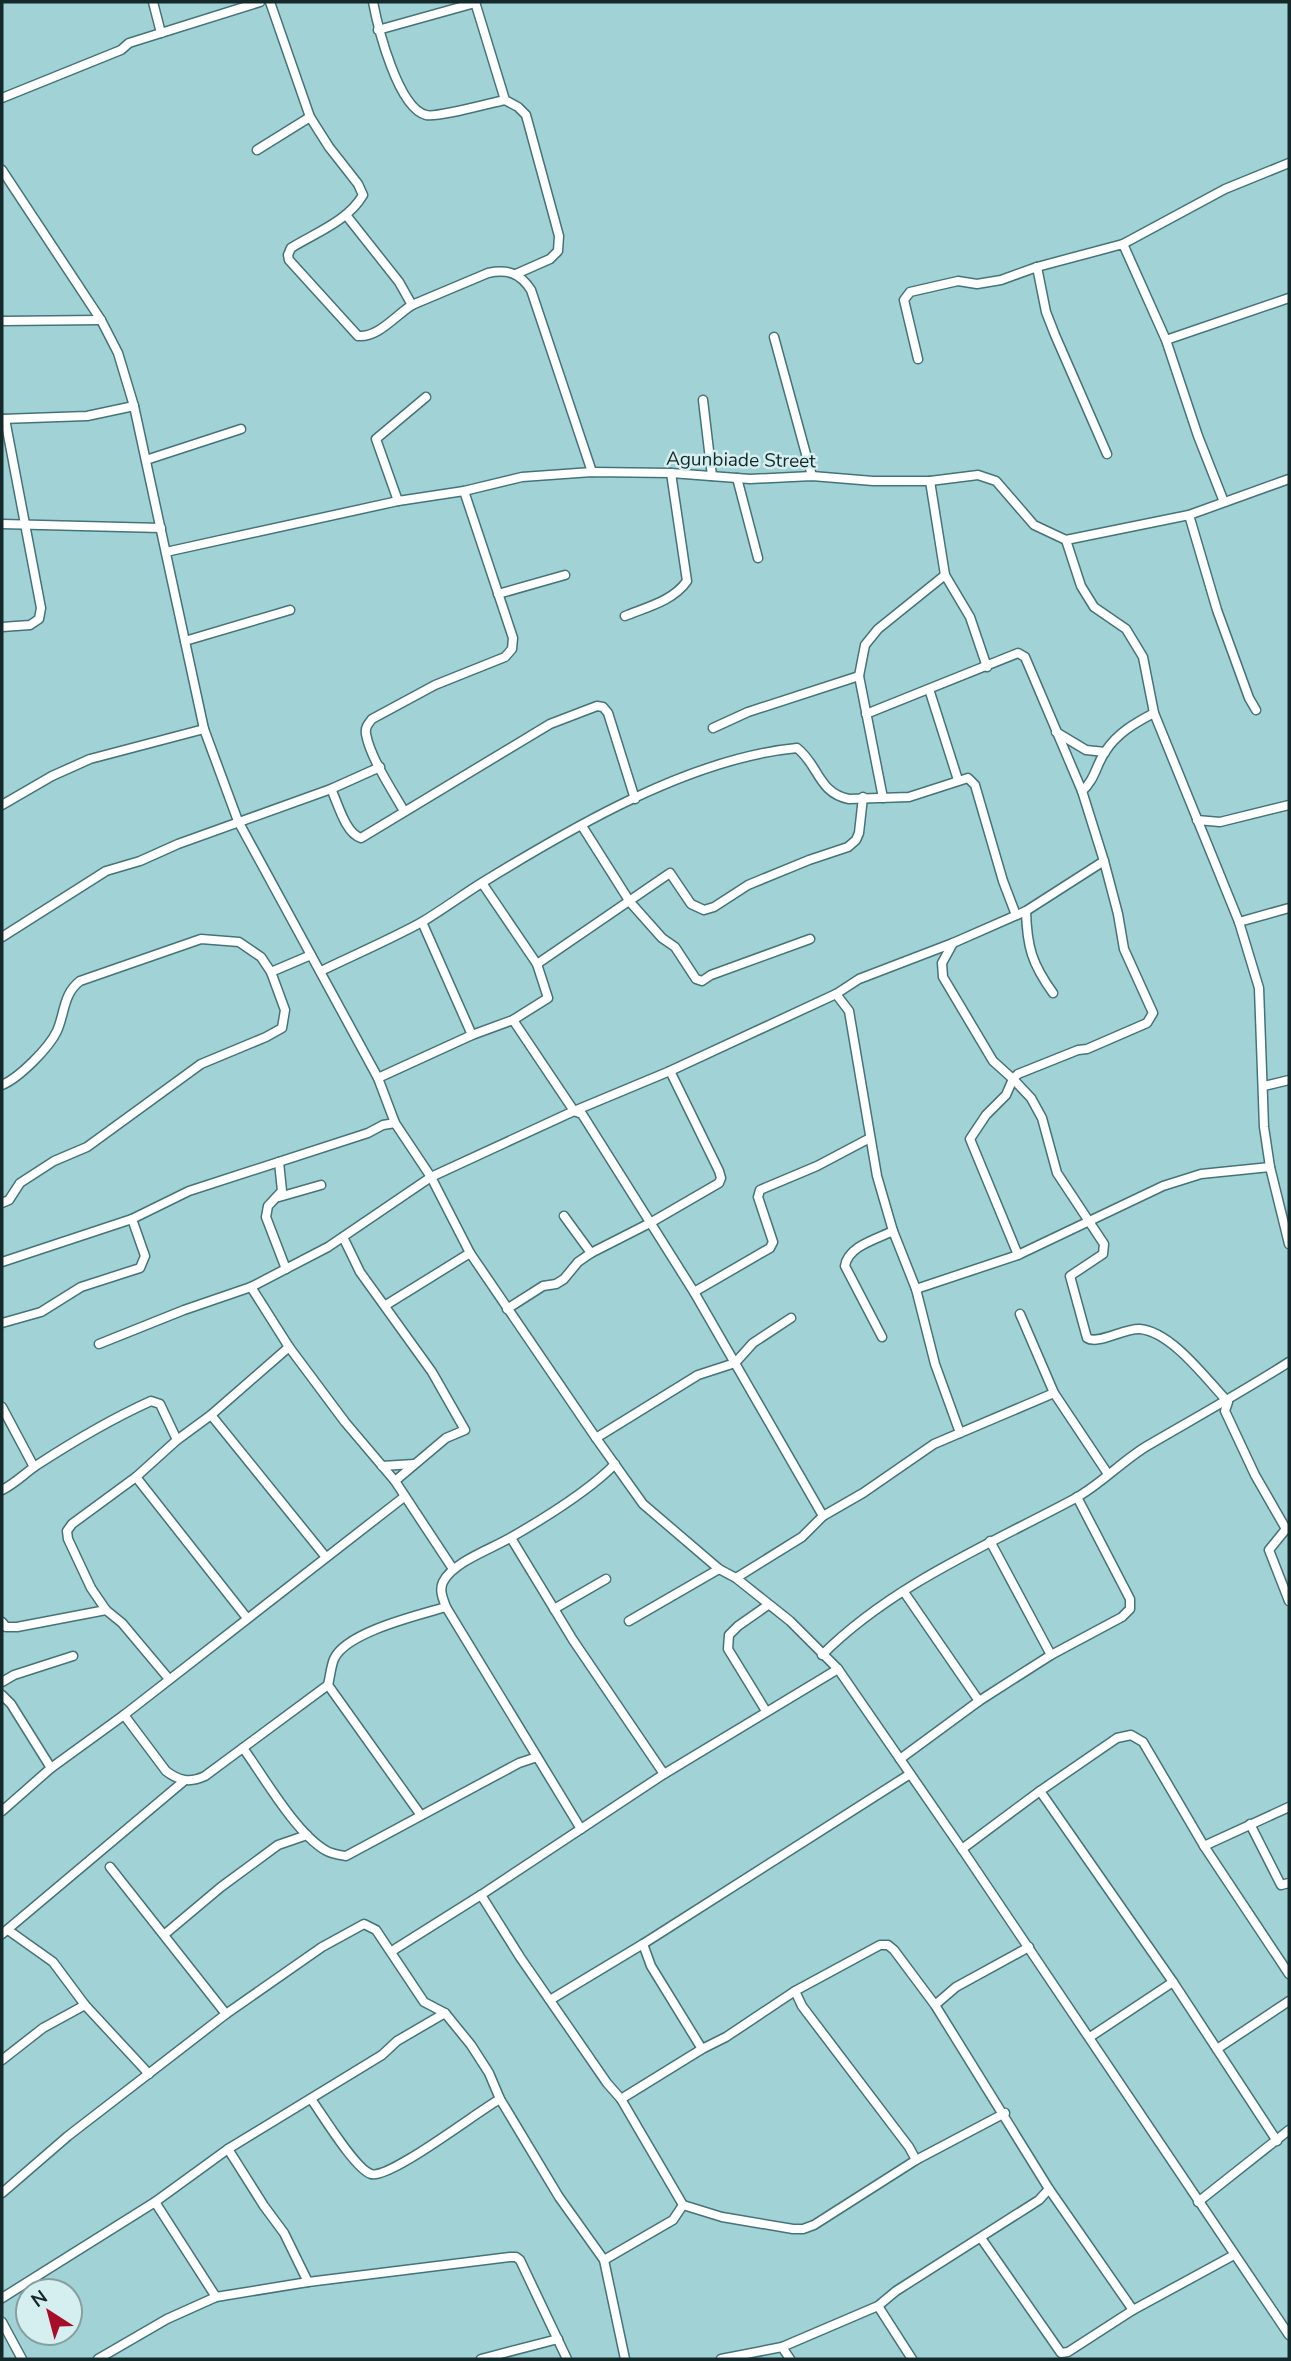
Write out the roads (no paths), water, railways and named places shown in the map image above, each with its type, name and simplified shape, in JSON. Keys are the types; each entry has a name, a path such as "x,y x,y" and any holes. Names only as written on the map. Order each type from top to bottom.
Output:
{"street":[{"path":"153,2 161,33"},
{"path":"2,98 121,50 129,43 260,2"},
{"path":"270,2 310,117 363,195 356,207 346,215 290,248 289,260 358,336 367,337 412,304 488,273 500,271 516,274 531,290 592,472"},
{"path":"373,2 378,30 405,98 415,110 428,116 505,100 526,115 559,236 558,251 550,259 516,274"},
{"path":"378,30 475,2 505,100"},
{"path":"257,150 310,117"},
{"path":"918,359 904,300 910,292 958,281 977,284 1001,280 1037,267 1123,244 1225,189 1289,163"},
{"path":"2,170 101,320 118,353 134,406 204,729 238,821 378,1078 395,1123 431,1177 470,1253 643,1503 719,1569 736,1578 790,1621 838,1670 1090,2037 1289,2335"},
{"path":"2,189 11,185"},
{"path":"346,215 399,282 412,304"},
{"path":"1123,244 1166,340 1198,436 1224,502"},
{"path":"1037,267 1046,312 1107,454"},
{"path":"1166,340 1289,298"},
{"path":"2,321 101,320"},
{"path":"774,337 812,475"},
{"path":"398,501 376,439 426,397"},
{"path":"703,400 712,476"},
{"path":"2,627 30,625 39,619 41,608 23,524 16,471 3,419 87,415 134,406"},
{"path":"146,460 241,429"},
{"name":"Agunbiade Street","path":"166,552 522,477 592,472 671,473 737,478 812,475 873,481 930,481 978,475 996,481 1034,525 1066,540"},
{"path":"625,616 661,602 677,592 687,581 671,473"},
{"path":"737,478 758,558"},
{"path":"1289,479 1189,515 1066,540 1081,586 1094,607 1126,629 1143,657 1154,713 1239,922 1259,989 1264,1127 1270,1167 1289,1244"},
{"path":"930,481 945,575 970,617 987,667"},
{"path":"404,811 365,732 367,724 435,685 505,657 512,649 513,638 464,491"},
{"path":"1189,515 1217,610 1249,698 1256,710"},
{"path":"2,524 161,528"},
{"path":"498,594 565,575"},
{"path":"883,798 859,676 865,645 870,637 945,575"},
{"path":"185,641 290,610"},
{"path":"866,714 987,667 1010,654 1018,653 1025,657 1082,791 1104,861 1124,949 1153,1013 1147,1023 1087,1049 1030,1069 1013,1079 1006,1095 986,1115 970,1139 1018,1255"},
{"path":"713,728 748,712 859,676"},
{"path":"929,689 958,780"},
{"path":"331,789 350,831 357,838 361,838 550,723 597,706 603,707 608,713 635,799"},
{"path":"1082,791 1091,783 1105,752 1128,726 1154,713"},
{"path":"2,805 52,776 90,759 204,729"},
{"path":"1056,732 1086,750 1105,752"},
{"path":"321,971 422,922 482,883 635,799 706,768 797,748 818,774 824,787 839,797 849,799 909,797 968,778 975,785 1003,881 1016,915"},
{"path":"2,937 106,871 140,861 238,821 331,789 380,767"},
{"path":"537,964 670,873 691,904 704,910 748,885 848,846 856,840 859,833 863,797"},
{"path":"1197,820 1220,822 1289,805"},
{"path":"582,826 631,902 662,938 674,947 696,979 702,981 711,975 810,939"},
{"path":"99,1344 251,1287 343,1237 431,1177 574,1111 670,1071 836,993 859,979 953,943 1026,911 1104,861"},
{"path":"378,1078 472,1035 513,1020 548,998 537,964 482,883"},
{"path":"1239,922 1289,908"},
{"path":"1026,911 1027,941 1031,954 1053,993"},
{"path":"422,922 472,1035"},
{"path":"2,1085 20,1076 56,1033 70,989 79,981 201,939 239,942 261,957 271,972 285,1010 282,1027 267,1037 201,1065 87,1147 54,1161 20,1183 9,1200 2,1203"},
{"path":"953,943 942,963 943,977 993,1061 1031,1098 1042,1118 1057,1172 1105,1249 1103,1254 1070,1276 1087,1338 1096,1340 1126,1330 1142,1329 1156,1333 1181,1353 1228,1402"},
{"path":"271,972 311,955"},
{"path":"836,993 849,1011 877,1176 893,1231 916,1289 935,1364 960,1433"},
{"path":"513,1020 574,1111 582,1114 694,1292 823,1516"},
{"path":"508,1309 544,1286 564,1279 578,1262 591,1253 719,1183 721,1178 670,1071"},
{"path":"1264,1086 1289,1080"},
{"path":"2,1262 132,1219 189,1191 395,1123"},
{"path":"694,1292 770,1248 773,1242 758,1197 760,1190 817,1166 870,1138"},
{"path":"279,1162 282,1191 279,1197"},
{"path":"916,1289 1018,1255 1185,1178 1270,1167"},
{"path":"286,1269 266,1217 268,1206 279,1197 321,1185"},
{"path":"564,1216 591,1253"},
{"path":"2,1323 41,1312 81,1287 140,1268 145,1256 132,1219"},
{"path":"881,1337 845,1266 846,1257 852,1251 893,1231"},
{"path":"343,1237 360,1272 432,1372 465,1430 446,1438 395,1480"},
{"path":"386,1305 470,1253"},
{"path":"251,1287 289,1347 345,1422 395,1480 453,1569"},
{"path":"1020,1314 1054,1393 1108,1474"},
{"path":"596,1438 698,1375 736,1363 753,1343 791,1318"},
{"path":"169,1679 122,1623 106,1610 91,1588 68,1539 67,1531 72,1524 136,1477 177,1440 211,1415 289,1347"},
{"path":"822,1655 840,1637 904,1592 990,1541 1077,1497 1147,1446 1228,1402 1289,1362"},
{"path":"736,1578 802,1537 823,1516 863,1493 934,1444 1054,1393"},
{"path":"2,1490 116,1416 151,1401 160,1404 177,1440"},
{"path":"1228,1402 1226,1411 1255,1475 1288,1528 1269,1550 1289,1601"},
{"path":"2,1407 34,1467"},
{"path":"211,1415 326,1556"},
{"path":"382,1466 414,1464"},
{"path":"581,1829 446,1607 441,1594 442,1583 453,1569 511,1538 599,1480 615,1464"},
{"path":"136,1477 247,1618"},
{"path":"2,1811 51,1768 124,1715 404,1497"},
{"path":"900,1759 979,1701 1051,1655 1122,1617 1130,1609 1130,1599 1077,1497"},
{"path":"511,1538 554,1609 664,1774"},
{"path":"990,1541 1051,1655"},
{"path":"629,1621 719,1569"},
{"path":"554,1609 606,1578"},
{"path":"904,1592 979,1701"},
{"path":"766,1711 728,1649 729,1635 768,1605"},
{"path":"124,1715 166,1771 184,1781 195,1781 328,1685 334,1657 355,1639 390,1623 446,1607"},
{"path":"2,1622 6,1627 18,1627 106,1610"},
{"path":"2,1682 14,1675 74,1656"},
{"path":"392,1951 664,1774 838,1670"},
{"path":"328,1685 420,1814"},
{"path":"2,1695 11,1703 51,1768"},
{"path":"962,1849 1117,1738 1131,1735 1143,1742 1204,1846 1289,1974"},
{"path":"243,1748 287,1812 307,1835 325,1851 346,1856 420,1814 519,1763 537,1757"},
{"path":"550,2000 910,1774"},
{"path":"149,2074 85,2005 53,1962 5,1932 184,1781"},
{"path":"1040,1791 1173,1982 1277,2140"},
{"path":"1204,1846 1289,1807"},
{"path":"1250,1824 1281,1885 1289,1883"},
{"path":"165,1934 278,1845 307,1835"},
{"path":"110,1867 226,2014"},
{"path":"481,1895 550,2000 621,2099 683,2205 722,2217 803,2229 814,2225 916,2160 1005,2113"},
{"path":"2,2193 68,2136 226,2014 321,1947 364,1924 376,1930 424,2002 445,2013 471,2045 559,2197 604,2260 625,2359"},
{"path":"643,1944 650,1966 702,2049"},
{"path":"621,2099 726,2037 795,1991 880,1945 888,1945 935,2005 1005,2113 1049,2189 1133,2310"},
{"path":"935,2005 956,1987 1028,1947"},
{"path":"1090,2037 1173,1982"},
{"path":"795,1991 806,2011 916,2160"},
{"path":"1217,2049 1289,2001"},
{"path":"2,2060 43,2028 85,2005"},
{"path":"2,2298 155,2202 239,2141 382,2055 397,2041 445,2013"},
{"path":"311,2099 360,2167 372,2175 385,2173 399,2166 500,2099"},
{"path":"1198,2202 1289,2130"},
{"path":"228,2150 285,2233 308,2283"},
{"path":"721,2359 782,2347 878,2306 896,2291 1039,2200 1049,2189"},
{"path":"1039,2200 1056,2198"},
{"path":"155,2202 216,2297"},
{"path":"604,2260 673,2220 683,2205"},
{"path":"981,2238 1061,2353 1068,2352 1133,2310 1234,2255"},
{"path":"98,2359 167,2319 216,2297 516,2257 520,2260 567,2359"},
{"path":"878,2306 912,2359"},
{"path":"2,2322 22,2359"},
{"path":"481,2359 558,2339"},
{"path":"782,2347 790,2359"}]}
